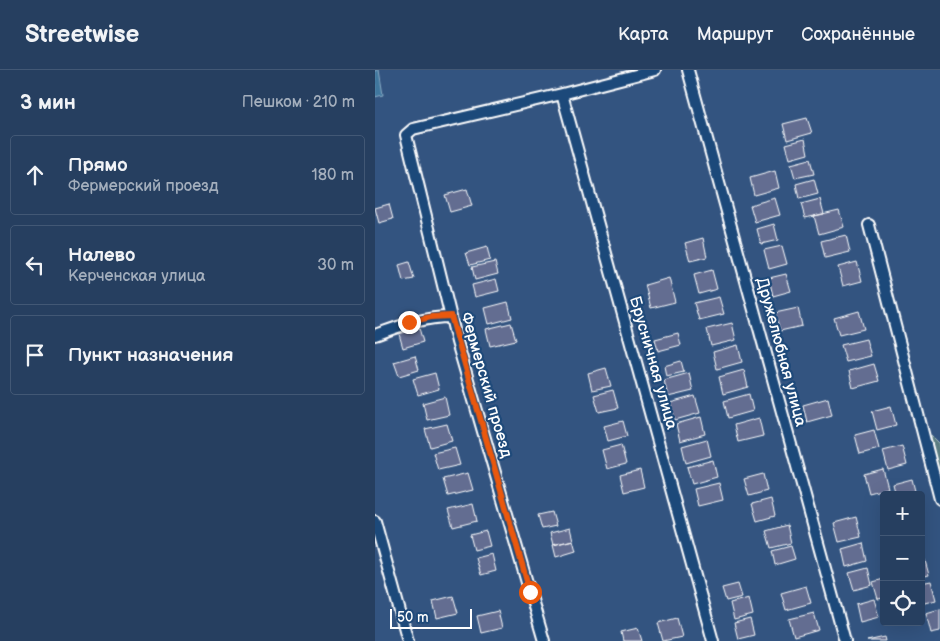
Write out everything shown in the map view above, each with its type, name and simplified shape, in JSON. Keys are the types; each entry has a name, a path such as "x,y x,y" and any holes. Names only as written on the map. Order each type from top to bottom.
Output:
{"street":[{"path":"562,94 655,70"},
{"name":"Дружелюбная улица","path":"688,70 845,641"},
{"name":"Фермерский проезд","path":"544,641 451,316 406,135 413,129 562,94"},
{"name":"Брусничная улица","path":"562,94 713,641"},
{"path":"869,225 940,499"},
{"path":"375,335 409,322 431,317 451,316"},
{"path":"375,521 408,641"}],"green space":[{"path":"931,435 940,444 940,488 934,465"}],"water":[{"path":"375,70 379,70 383,95 375,97"}],"building":[{"path":"807,118 812,133 787,140 783,124"},
{"path":"805,139 808,154 790,159 786,144"},
{"path":"810,159 814,174 795,178 791,164"},
{"path":"775,171 779,188 754,195 750,178"},
{"path":"814,179 818,194 799,199 796,184"},
{"path":"467,189 472,206 450,212 445,195"},
{"path":"775,198 780,215 755,222 750,205"},
{"path":"820,199 824,214 805,218 801,204"},
{"path":"389,204 393,219 379,223 375,208"},
{"path":"839,210 844,227 819,234 814,216"},
{"path":"774,224 778,240 761,244 757,229"},
{"path":"846,235 850,252 825,258 821,241"},
{"path":"703,238 707,257 690,261 685,243"},
{"path":"782,246 787,264 769,269 764,250"},
{"path":"487,247 490,260 470,265 466,253"},
{"path":"409,262 414,279 403,281 399,265"},
{"path":"495,262 498,274 475,280 472,267"},
{"path":"857,262 862,281 843,286 838,267"},
{"path":"712,270 717,289 699,294 694,275"},
{"path":"786,274 791,291 773,296 769,278"},
{"path":"669,278 675,302 651,308 645,285"},
{"path":"496,279 499,291 475,297 472,285"},
{"path":"719,297 724,314 699,320 694,303"},
{"path":"508,302 512,318 489,324 485,308"},
{"path":"798,308 802,326 780,331 775,313"},
{"path":"859,311 864,329 839,335 834,318"},
{"path":"511,323 516,340 490,346 486,329"},
{"path":"732,323 736,340 711,346 707,329"},
{"path":"419,328 423,342 403,348 399,334"},
{"path":"678,333 681,345 658,351 655,339"},
{"path":"866,339 871,356 846,362 841,345"},
{"path":"738,345 742,362 717,369 713,352"},
{"path":"415,356 419,370 399,376 394,362"},
{"path":"681,361 684,372 666,376 664,366"},
{"path":"874,364 879,381 853,388 849,371"},
{"path":"606,368 611,386 592,390 588,373"},
{"path":"744,370 748,387 723,394 719,377"},
{"path":"435,373 439,389 418,395 413,379"},
{"path":"689,373 693,391 668,397 664,380"},
{"path":"613,390 618,408 599,412 594,395"},
{"path":"749,394 753,411 728,418 724,401"},
{"path":"695,396 700,413 675,420 670,403"},
{"path":"445,397 449,415 427,420 423,403"},
{"path":"828,398 832,415 807,422 803,405"},
{"path":"891,406 896,425 877,430 872,411"},
{"path":"701,417 705,434 680,441 676,424"},
{"path":"759,418 763,436 738,442 734,425"},
{"path":"623,421 627,436 608,441 604,426"},
{"path":"447,424 452,441 430,447 425,429"},
{"path":"874,430 879,449 860,454 855,435"},
{"path":"707,439 711,456 686,463 682,446"},
{"path":"621,445 626,464 607,469 602,450"},
{"path":"902,446 907,465 888,470 883,451"},
{"path":"455,448 460,465 438,470 433,453"},
{"path":"713,460 717,477 692,484 687,467"},
{"path":"883,469 888,488 869,493 864,474"},
{"path":"640,470 644,487 624,492 620,475"},
{"path":"468,473 473,490 448,496 443,479"},
{"path":"763,474 767,491 749,496 744,479"},
{"path":"912,479 915,491 895,491 893,484"},
{"path":"719,483 723,500 698,506 694,489"},
{"path":"771,499 775,516 757,521 752,504"},
{"path":"473,504 477,521 453,527 448,510"},
{"path":"552,512 556,526 542,529 538,515"},
{"path":"856,517 861,537 839,542 834,523"},
{"path":"787,525 791,543 771,548 766,531"},
{"path":"570,528 573,540 553,545 550,533"},
{"path":"486,531 490,546 474,550 470,535"},
{"path":"573,540 576,551 556,557 553,545"},
{"path":"863,543 867,561 846,567 842,549"},
{"path":"791,546 795,559 775,565 772,551"},
{"path":"492,554 496,571 481,575 476,558"},
{"path":"925,561 929,575 925,576"},
{"path":"868,568 872,585 854,590 849,573"},
{"path":"880,580 880,599 878,599 873,582"},
{"path":"931,581 936,600 925,603 925,582"},
{"path":"738,584 742,597 726,601 722,588"},
{"path":"806,586 811,603 786,610 781,593"},
{"path":"453,596 458,613 437,618 433,601"},
{"path":"749,598 753,615 734,620 730,603"},
{"path":"874,599 879,617 860,622 856,604"},
{"path":"940,609 940,631 931,633 926,613"},
{"path":"498,611 502,628 481,633 477,616"},
{"path":"814,613 819,630 794,637 789,619"},
{"path":"677,618 682,637 663,641 658,623"},
{"path":"750,619 754,635 738,639 734,623"},
{"path":"638,628 642,641 623,641 621,632"},
{"path":"885,637 886,641 867,641"}],"route":[{"path":"409,322 431,317 451,316 530,592"}]}
